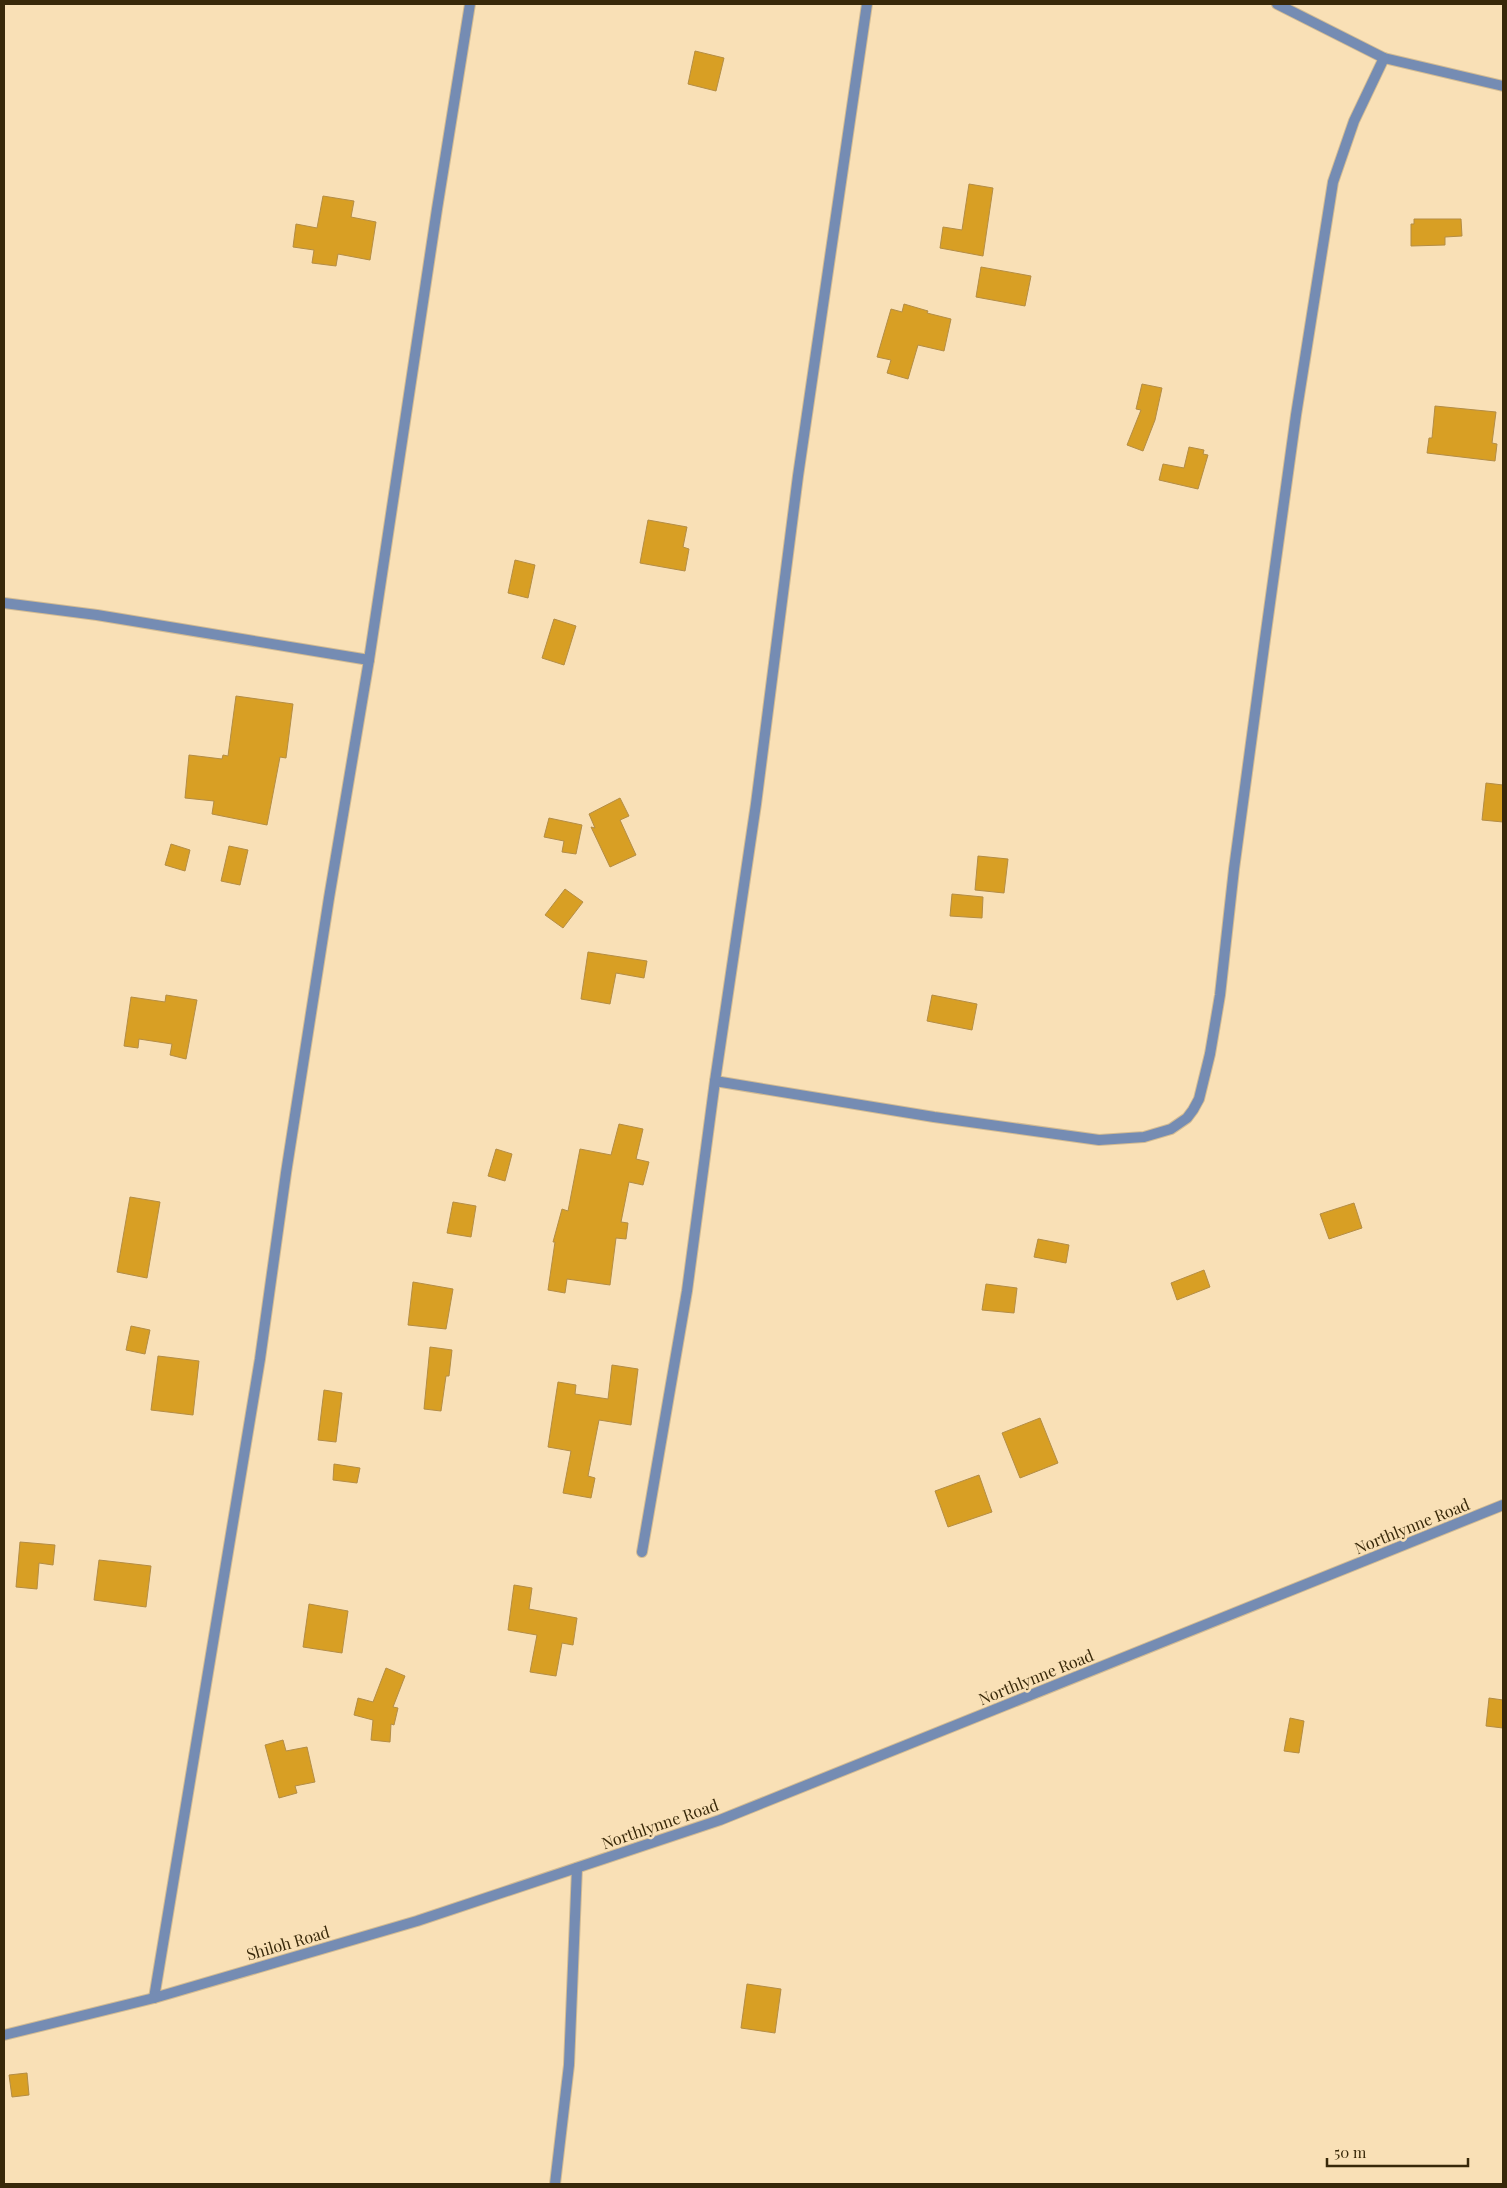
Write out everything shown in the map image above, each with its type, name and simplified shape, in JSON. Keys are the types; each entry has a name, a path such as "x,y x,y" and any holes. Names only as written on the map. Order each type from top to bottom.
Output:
{"street":[{"path":"154,1998 260,1359 286,1173 324,927 369,660 404,421 470,4"},
{"path":"642,1552 687,1291 715,1081 757,794 798,476 867,4"},
{"path":"1277,4 1384,58 1503,86"},
{"path":"715,1081 953,1120 1100,1140 1144,1137 1171,1129 1187,1118 1193,1110 1199,1099 1210,1054 1220,995 1234,869 1272,590 1332,182 1354,121 1384,58"},
{"path":"4,603 97,615 369,660"},
{"name":"Northlynne Road","path":"577,1868 729,1816 1503,1505"},
{"path":"555,2184 569,2065 577,1868"},
{"name":"Shiloh Road","path":"4,2035 154,1998 417,1921 577,1868"}],"building":[{"path":"695,51 724,58 716,91 688,84"},
{"path":"969,184 993,188 983,256 940,248 943,227 962,230"},
{"path":"323,196 354,201 351,217 376,222 370,260 338,254 336,266 312,263 314,250 293,247 296,224 317,228"},
{"path":"1414,219 1461,219 1462,236 1445,237 1445,245 1411,246 1411,224 1414,224"},
{"path":"981,267 1031,276 1025,306 976,297"},
{"path":"904,304 928,311 927,313 951,319 944,351 918,345 908,379 887,373 891,360 877,357 891,309 902,312"},
{"path":"1142,384 1162,388 1155,420 1143,451 1127,445 1141,410 1136,409"},
{"path":"1435,406 1496,412 1492,443 1497,444 1495,461 1427,453 1429,438 1432,438"},
{"path":"1189,447 1204,450 1203,454 1208,455 1198,489 1159,480 1163,464 1184,468"},
{"path":"648,520 687,527 683,547 689,549 685,571 640,563"},
{"path":"515,560 535,565 528,598 508,593"},
{"path":"554,619 576,626 564,665 542,658"},
{"path":"236,696 293,704 286,758 280,757 267,825 212,814 214,801 185,798 189,755 222,759 223,755 228,756"},
{"path":"1486,783 1503,785 1503,822 1482,820"},
{"path":"620,798 629,816 620,820 636,855 610,867 591,827 595,828 589,814"},
{"path":"549,818 582,825 576,854 562,852 564,841 544,837"},
{"path":"171,844 190,850 185,871 165,865"},
{"path":"229,846 248,850 240,885 221,881"},
{"path":"978,856 1008,859 1004,893 975,890"},
{"path":"565,889 583,902 563,928 545,915"},
{"path":"952,894 983,897 982,918 950,916"},
{"path":"588,952 647,961 644,978 616,973 610,1004 581,999"},
{"path":"166,995 197,1000 186,1059 170,1055 172,1044 139,1039 138,1048 124,1046 131,997 165,1002"},
{"path":"932,995 977,1004 972,1030 927,1021"},
{"path":"619,1124 643,1129 636,1159 649,1162 643,1185 629,1182 621,1222 628,1223 626,1239 616,1238 610,1285 567,1279 565,1293 548,1290 555,1242 553,1242 562,1209 568,1211 580,1149 611,1155"},
{"path":"496,1149 512,1154 505,1181 488,1176"},
{"path":"130,1197 160,1202 147,1278 117,1272"},
{"path":"453,1202 476,1206 471,1237 447,1233"},
{"path":"1354,1203 1362,1228 1329,1239 1320,1214"},
{"path":"1038,1239 1069,1245 1066,1263 1034,1257"},
{"path":"1204,1270 1210,1287 1177,1300 1171,1283"},
{"path":"413,1282 453,1289 446,1329 408,1325"},
{"path":"986,1284 1017,1288 1014,1313 982,1310"},
{"path":"131,1326 150,1330 145,1354 126,1350"},
{"path":"430,1347 452,1350 449,1376 446,1376 441,1411 424,1409"},
{"path":"158,1356 199,1361 193,1415 151,1410"},
{"path":"612,1365 638,1369 631,1425 599,1420 588,1476 595,1478 591,1498 563,1493 571,1451 548,1447 558,1382 576,1385 575,1394 608,1399"},
{"path":"324,1390 342,1393 336,1442 318,1440"},
{"path":"1040,1418 1058,1463 1020,1478 1002,1433"},
{"path":"334,1464 360,1468 357,1483 333,1480"},
{"path":"979,1475 992,1512 948,1527 935,1491"},
{"path":"20,1542 55,1545 53,1565 39,1563 37,1589 16,1587"},
{"path":"99,1560 151,1566 146,1607 94,1600"},
{"path":"514,1585 532,1588 529,1609 577,1618 573,1645 562,1643 556,1676 530,1672 537,1635 508,1630"},
{"path":"309,1604 348,1611 342,1653 303,1647"},
{"path":"386,1668 405,1676 393,1707 398,1708 394,1725 391,1724 390,1742 371,1740 373,1720 354,1715 358,1698 373,1702"},
{"path":"1489,1698 1503,1700 1503,1728 1486,1726"},
{"path":"1290,1718 1304,1721 1299,1753 1284,1751"},
{"path":"283,1740 286,1751 307,1747 315,1782 295,1786 297,1793 279,1798 265,1745"},
{"path":"747,1984 781,1989 775,2033 741,2028"},
{"path":"27,2073 29,2095 12,2097 9,2075"}]}
